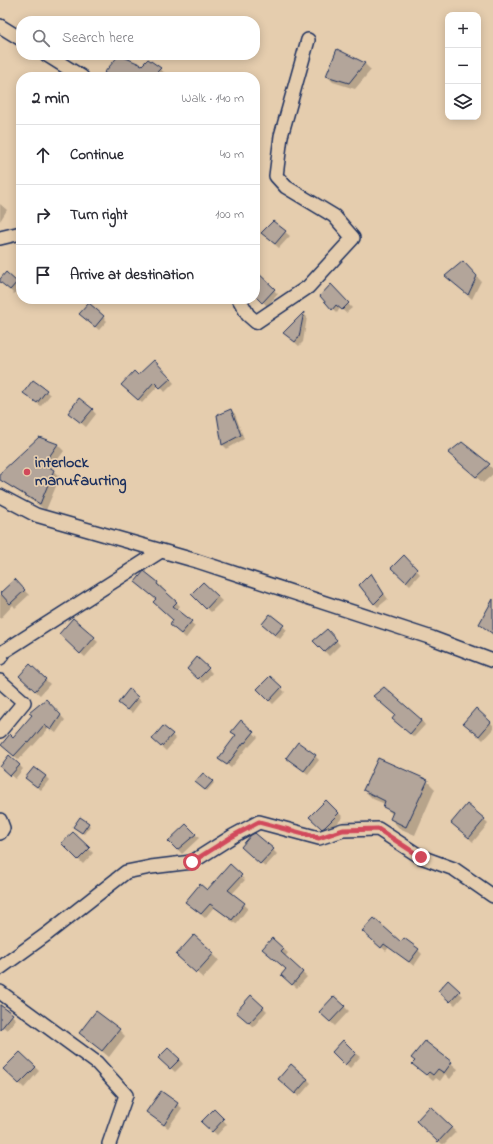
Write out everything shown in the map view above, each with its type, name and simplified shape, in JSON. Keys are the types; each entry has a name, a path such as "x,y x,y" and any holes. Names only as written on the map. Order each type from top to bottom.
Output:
{"street":[{"path":"0,26 16,36"},
{"path":"242,304 248,315 256,322 308,287 353,238 334,216 286,187 276,176 281,136 308,40"},
{"path":"55,60 74,72"},
{"path":"0,238 16,234"},
{"path":"0,496 36,515 197,561 432,638 493,661"},
{"path":"1,653 161,551"},
{"path":"0,681 24,702 0,731"},
{"path":"0,820 3,828 0,833"},
{"path":"0,968 47,934 126,872 192,862 233,836 259,822 319,838 343,830 378,829 421,857 454,869 493,896"},
{"path":"0,992 97,1064 126,1095 109,1144"}],"building":[{"path":"337,49 365,63 349,83 326,76"},
{"path":"115,60 130,60 142,65 147,60 149,60 161,68 157,72 105,72"},
{"path":"273,221 286,231 275,244 261,233"},
{"path":"463,261 477,276 468,295 445,276"},
{"path":"6,272 16,281 16,283 10,290 0,282 0,279"},
{"path":"260,275 275,289 262,303 260,301"},
{"path":"331,284 349,303 342,310 336,305 332,310 320,296"},
{"path":"88,304 90,304 104,316 95,327 79,314"},
{"path":"304,312 299,337 295,342 283,333"},
{"path":"154,360 171,378 160,388 154,382 138,400 121,385 134,371 138,375"},
{"path":"33,380 47,390 37,403 23,393"},
{"path":"79,398 93,409 81,423 68,413"},
{"path":"231,409 241,435 222,445 217,415"},
{"name":"interlock manufaurting","path":"39,437 58,444 44,464 54,470 40,504 0,480 0,473"},
{"path":"462,442 490,464 476,477 448,453"},
{"path":"404,555 417,569 406,582 391,568"},
{"path":"144,571 158,582 157,584 177,602 173,606 192,621 181,634 170,625 173,620 153,602 156,599 135,582"},
{"path":"371,573 384,594 374,604 359,585"},
{"path":"15,579 25,590 10,604 0,593"},
{"path":"203,582 218,596 206,609 191,594"},
{"path":"493,599 493,634 479,624"},
{"path":"270,614 284,625 275,635 262,624"},
{"path":"73,618 95,637 80,654 59,634"},
{"path":"327,629 337,640 324,652 313,641"},
{"path":"197,657 209,668 198,679 187,669"},
{"path":"30,664 46,679 35,691 19,676"},
{"path":"270,676 282,687 269,701 257,689"},
{"path":"384,687 422,720 410,734 392,719 395,715 373,696"},
{"path":"129,689 138,697 127,710 118,703"},
{"path":"46,699 61,715 51,730 44,725 29,743 27,742 14,756 1,745 10,734 13,737 32,715 29,713"},
{"path":"476,708 491,722 479,736 463,723"},
{"path":"241,720 254,732 245,743 244,742 227,765 218,759 236,735 231,732"},
{"path":"163,726 173,734 161,747 152,739"},
{"path":"298,742 316,755 304,771 286,758"},
{"path":"9,755 20,765 10,776 0,767"},
{"path":"378,758 428,780 406,827 390,819 393,812 383,807 385,801 363,790"},
{"path":"34,767 46,776 37,787 25,778"},
{"path":"203,773 213,781 205,790 195,782"},
{"path":"326,800 339,813 322,829 309,817"},
{"path":"467,804 485,819 469,838 451,823"},
{"path":"80,817 89,823 82,833 73,827"},
{"path":"186,824 196,834 177,850 168,841"},
{"path":"73,832 90,848 78,860 61,843"},
{"path":"255,833 274,849 260,864 241,847 251,835"},
{"path":"230,864 242,875 228,890 245,903 232,920 210,904 201,914 185,902 200,884 207,890"},
{"path":"374,918 401,942 404,938 419,949 409,962 384,944 381,948 362,931"},
{"path":"194,935 214,953 196,973 176,955"},
{"path":"272,938 284,949 281,952 303,972 292,985 281,975 286,969 262,949"},
{"path":"448,980 460,991 450,1002 438,991"},
{"path":"251,995 264,1007 249,1023 236,1012"},
{"path":"334,996 345,1006 330,1022 319,1012"},
{"path":"0,1005 13,1014 0,1030"},
{"path":"96,1011 120,1029 102,1051 79,1033"},
{"path":"343,1040 356,1053 345,1065 332,1052"},
{"path":"425,1041 452,1062 444,1073 438,1069 433,1075 429,1072 426,1075 412,1064 415,1061 411,1058"},
{"path":"168,1048 180,1059 170,1069 158,1058"},
{"path":"20,1052 36,1067 19,1084 3,1069"},
{"path":"291,1064 308,1079 295,1094 278,1079"},
{"path":"161,1091 178,1103 164,1125 146,1112"},
{"path":"430,1106 452,1127 438,1142 416,1121"},
{"path":"214,1109 224,1119 212,1132 201,1122"}],"place":[{"name":"interlock manufaurting","path":"27,472"}],"route":[{"path":"192,862 233,836 259,822 319,838 343,830 378,829 421,857"}]}
